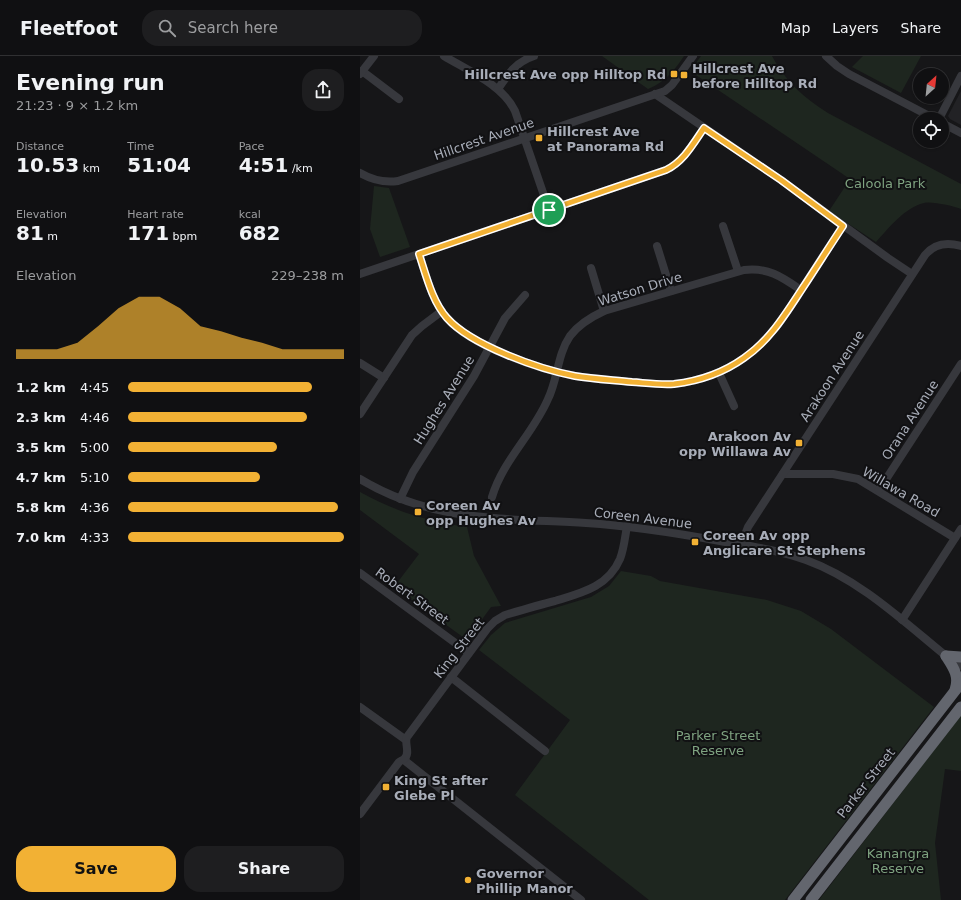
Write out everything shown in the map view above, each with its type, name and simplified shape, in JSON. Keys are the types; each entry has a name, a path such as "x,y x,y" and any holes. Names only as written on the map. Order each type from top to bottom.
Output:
{"highway":[{"path":"946,656 961,657"},
{"path":"946,656 956,673 958,687"},
{"name":"Parker Street","path":"793,900 958,687"},
{"path":"812,900 961,707"}],"street":[{"path":"374,56 361,73 399,99"},
{"path":"444,56 498,89 513,105 549,210"},
{"path":"498,89 513,68 524,60 534,56"},
{"name":"Hillcrest Avenue","path":"360,173 368,178 379,181 398,181 655,94 669,88 692,56"},
{"path":"826,56 849,74 922,112"},
{"path":"943,112 961,76"},
{"path":"655,94 781,180 843,226 912,274"},
{"path":"949,127 961,133"},
{"path":"360,274 670,168 686,155 704,128"},
{"path":"723,226 738,271"},
{"path":"419,254 435,299 447,318 463,332 490,347 519,359 557,371 591,378 665,384 694,380 719,373 745,358 767,339 776,328 843,226"},
{"name":"Arakoon Avenue","path":"741,545 748,526 925,255 932,249 945,244 961,246"},
{"path":"657,246 671,291"},
{"path":"591,268 604,311"},
{"name":"Watson Drive","path":"492,497 500,475 544,408 550,395 563,349 572,334 584,322 604,311 738,271 751,269 767,271 778,275 801,290"},
{"name":"Hughes Avenue","path":"400,499 410,478 470,384 504,318 525,295"},
{"path":"360,414 412,335 442,311"},
{"path":"360,363 384,378"},
{"name":"Orana Avenue","path":"879,490 961,364"},
{"path":"719,373 734,406"},
{"name":"Willawa Road","path":"783,474 844,475 864,482 956,538"},
{"name":"Coreen Avenue","path":"360,480 400,499 427,508 461,515 627,526 786,553 824,567 858,587 961,666"},
{"name":"King Street","path":"406,740 484,632 500,618 512,613 583,593 592,589 612,573 620,559 627,526"},
{"path":"902,620 961,529"},
{"name":"Robert Street","path":"360,572 469,653"},
{"name":"Coreen Avenue","path":"946,656 961,661"},
{"path":"451,677 545,751"},
{"path":"360,707 406,740 407,752 404,760"},
{"path":"360,814 398,762 404,760"},
{"path":"404,760 581,900"}],"shaded area":[{"path":"961,91 961,125 950,119 949,114"}],"green space":[{"path":"602,56 684,56 669,76 648,89"},
{"name":"Caloola Park","path":"701,56 772,56 789,81 803,95 819,107 961,184 961,209 948,205 924,203 903,214 876,242 829,211 850,179 690,71"},
{"path":"863,56 921,56 915,68 913,68 913,71 901,93 852,67"},
{"path":"374,186 389,188 410,247 380,257 370,229"},
{"path":"360,492 386,505 412,515 467,527 474,556 501,606 491,607 467,640 394,587 419,554 360,510"},
{"name":"Parker Street Reserve","path":"621,571 651,576 660,581 767,600 801,611 831,629 934,707 785,900 649,900 515,795 570,720 479,650 491,635 505,623 591,597 609,586"},
{"name":"Kanangra Reserve","path":"961,715 961,771 945,769 935,843 941,900 819,900"}],"place":[{"name":"Hillcrest Ave opp Hilltop Rd","path":"674,74"},
{"name":"Hillcrest Ave before Hilltop Rd","path":"684,75"},
{"name":"Hillcrest Ave at Panorama Rd","path":"539,138"},
{"name":"Arakoon Av opp Willawa Av","path":"799,443"},
{"name":"Coreen Av opp Hughes Av","path":"418,512"},
{"name":"Coreen Av opp Anglicare St Stephens","path":"695,542"},
{"name":"King St after Glebe Pl","path":"386,787"},
{"name":"Governor Phillip Manor","path":"468,880"}],"route":[{"path":"704,128 781,180 843,226 776,328 756,350 719,373 674,384 661,384 591,378 573,375 532,364 490,347 469,336 456,327 442,311 435,299 419,254 549,210 670,168 686,155 704,128"}]}
